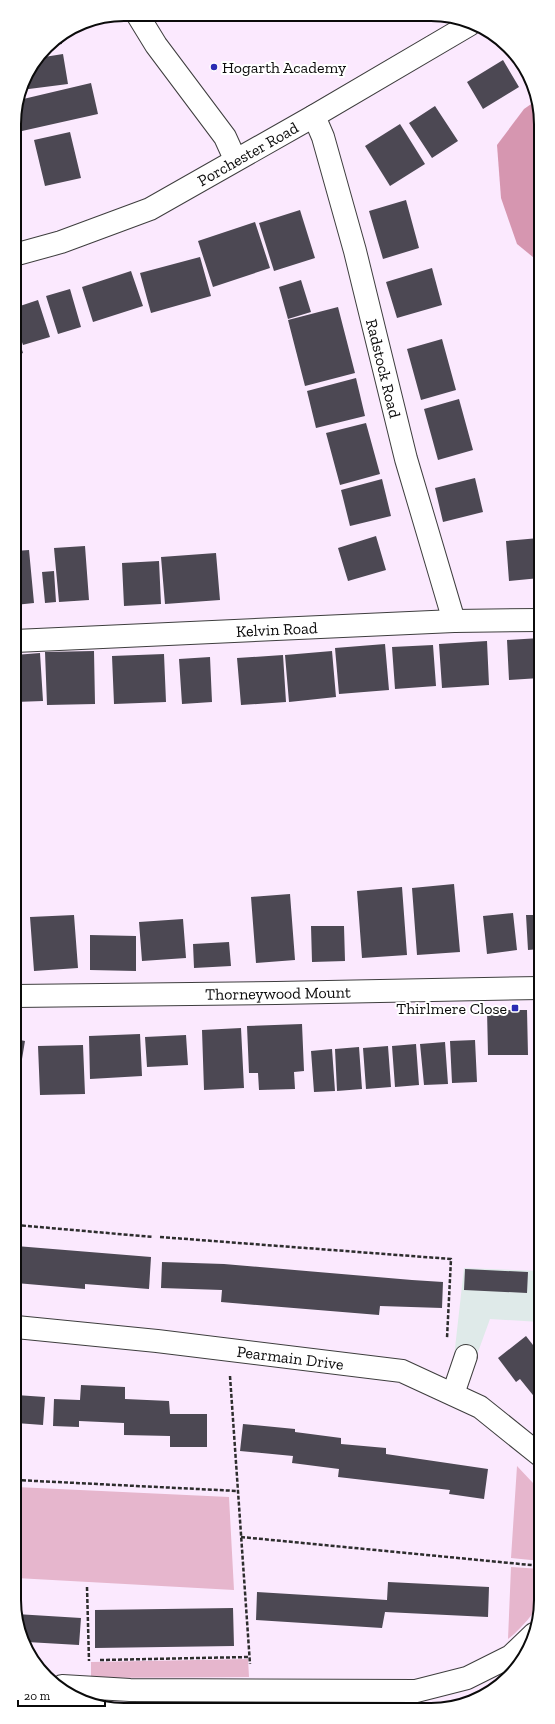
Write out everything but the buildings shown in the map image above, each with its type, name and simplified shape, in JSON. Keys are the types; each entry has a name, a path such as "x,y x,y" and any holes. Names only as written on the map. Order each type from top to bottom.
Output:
{"street":[{"path":"141,21 156,45 225,137 236,159"},
{"name":"Porchester Road","path":"21,253 61,242 150,209 314,116 466,27"},
{"name":"Radstock Road","path":"314,116 323,137 355,252 406,459 454,621"},
{"name":"Kelvin Road","path":"21,641 454,621 534,620"},
{"name":"Thorneywood Mount","path":"21,996 534,988"},
{"name":"Pearmain Drive","path":"21,1327 158,1341 402,1371 480,1407 534,1450"},
{"path":"453,1394 466,1356"},
{"path":"70,1687 130,1699 416,1691 467,1678 511,1656 524,1643"}],"path":[{"path":"21,1225 154,1237"},
{"path":"160,1237 451,1259 448,1323"},
{"path":"88,1587 89,1660 249,1657 232,1402"},
{"path":"21,1480 238,1491"},
{"path":"241,1537 534,1565"}],"shaded area":[{"path":"532,104 534,124 534,258 517,244 501,198 497,145 524,109"},
{"path":"464,1268 534,1271 534,1322 490,1319 470,1374 453,1366"},
{"path":"517,1466 534,1484 534,1560 511,1558"},
{"path":"21,1487 229,1497 234,1590 21,1578"},
{"path":"511,1567 534,1569 533,1612 522,1626 508,1639"},
{"path":"248,1659 249,1677 91,1678 91,1662"}],"place":[{"name":"Hogarth Academy","path":"214,67"},
{"name":"Thirlmere Close","path":"515,1008"}]}
